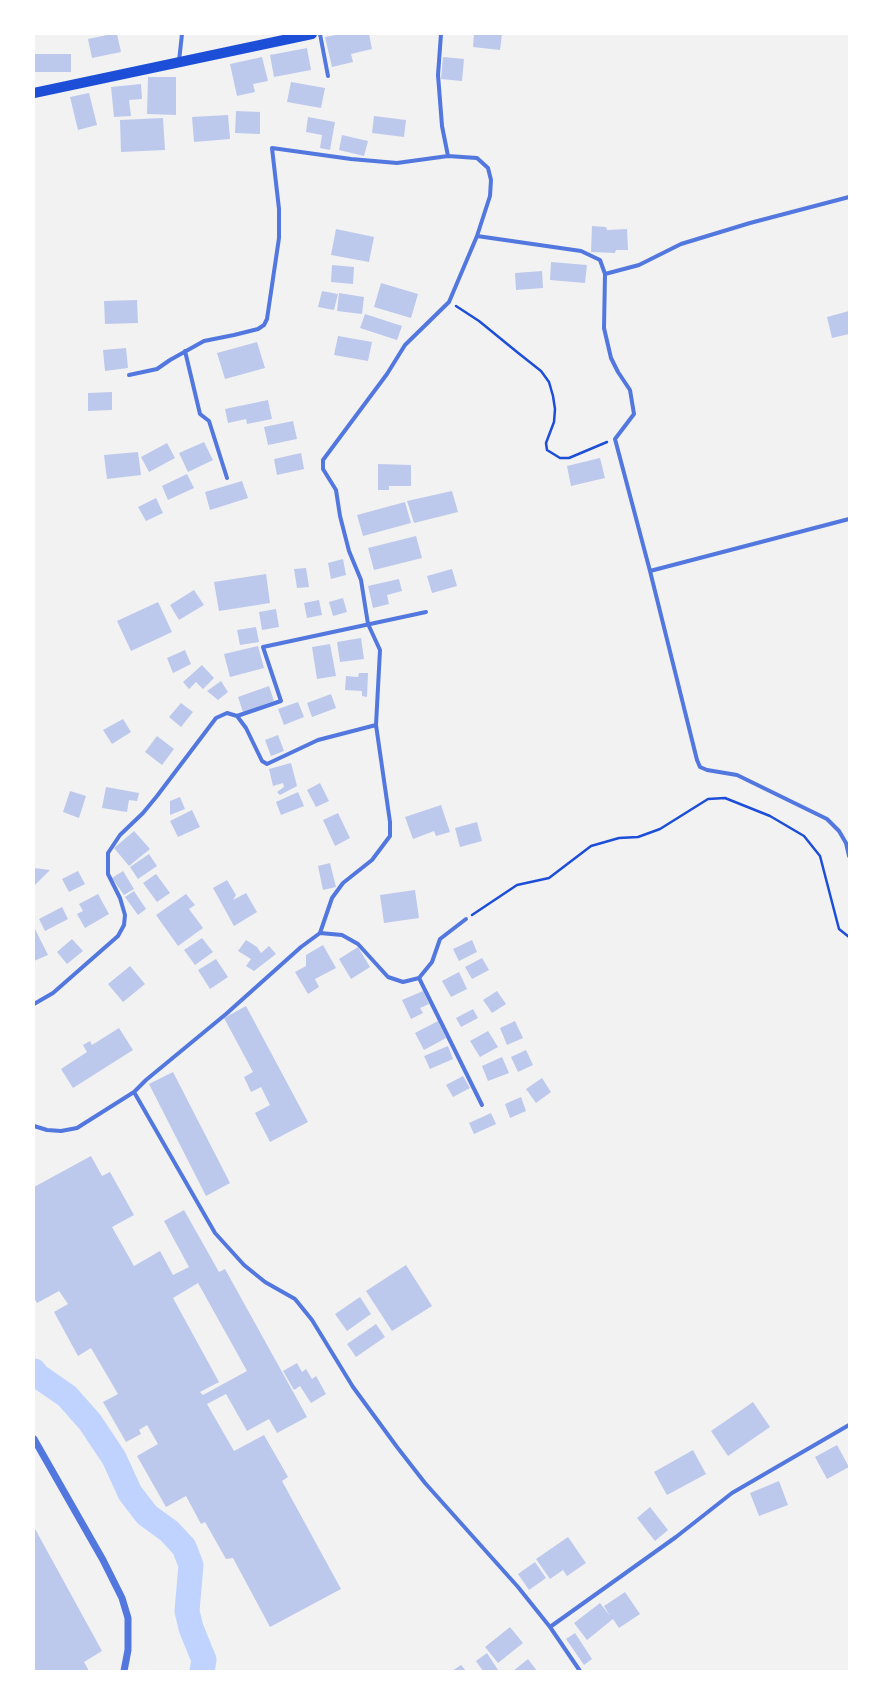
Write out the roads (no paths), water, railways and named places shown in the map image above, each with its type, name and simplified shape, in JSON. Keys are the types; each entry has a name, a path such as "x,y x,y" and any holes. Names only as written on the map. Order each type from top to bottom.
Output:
{"main road":[{"path":"34,93 312,34"}],"street":[{"path":"179,62 182,34"},
{"path":"320,34 328,76"},
{"path":"441,34 438,75 442,126 448,156"},
{"path":"34,1126 47,1130 61,1131 77,1128 134,1092 146,1080 226,1014 301,947 320,933 332,898 343,883 372,860 390,836 390,822 376,725 380,650 368,624 361,580 349,551 340,516 336,490 323,469 323,460 383,380 405,345 449,302 477,236 490,196 491,180 488,168 477,158 448,156 397,163 351,160 272,148 279,209 279,238 267,319 264,325 258,329 204,341 157,368 129,374"},
{"path":"605,274 639,265 681,244 750,223 849,198"},
{"path":"477,236 581,251 600,260 605,274 604,328 611,358 630,390 634,414 615,439 650,571 697,760 700,767 707,770 737,775 827,819 839,831 846,844 849,856"},
{"path":"185,351 200,414 209,421 227,478"},
{"path":"650,571 849,519"},
{"path":"34,1004 53,993 118,936 124,925 125,915 120,898 108,874 108,853 120,835 143,813 157,796 216,718 227,713 237,716 281,701 263,647 426,612"},
{"path":"237,716 246,728 262,761 267,764 318,740 376,725"},
{"path":"320,933 342,934 358,944 388,977 404,982 419,978 432,962 440,939 466,919"},
{"path":"419,978 482,1105"},
{"path":"134,1092 215,1233 244,1266 265,1282 295,1299 312,1320 353,1387 397,1447 425,1483 518,1587 550,1628 580,1671"},
{"path":"550,1628 676,1537 732,1493 849,1425"},
{"path":"34,1439 103,1560 122,1598 128,1618 128,1650 124,1671"}],"waterway":[{"path":"34,1371 38,1376 67,1396 90,1422 114,1458 130,1493 147,1515 169,1531 184,1547 191,1565 187,1611 191,1628 204,1660 202,1671"}]}
